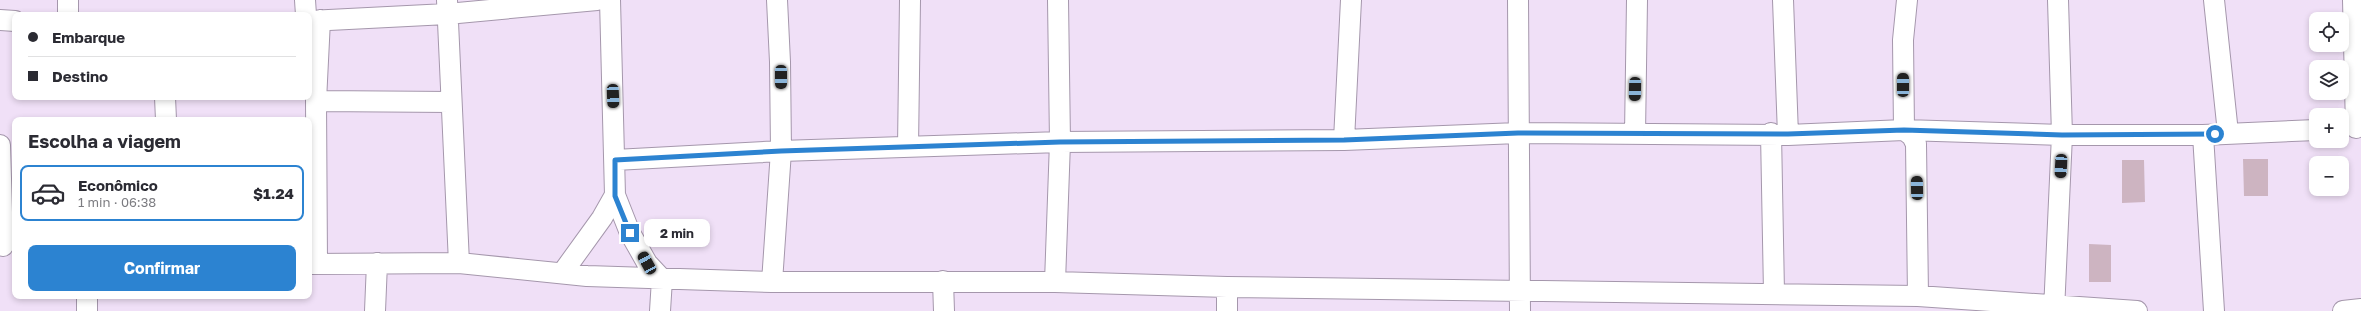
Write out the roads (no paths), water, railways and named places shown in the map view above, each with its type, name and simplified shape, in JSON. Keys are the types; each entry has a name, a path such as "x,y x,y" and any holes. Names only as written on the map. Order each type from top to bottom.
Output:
{"street":[{"path":"68,0 68,12"},
{"path":"305,0 309,12"},
{"path":"596,0 447,7 312,19 316,101 313,264 459,263 563,272 587,276 772,282 1055,282 1227,287 1520,289 1774,293 1830,303 1918,296 2054,307 2136,311"},
{"path":"610,0 615,196 630,233 643,257 662,279 660,311"},
{"path":"772,282 781,151 780,62 777,0"},
{"path":"908,148 910,0"},
{"path":"1055,282 1060,142 1058,0"},
{"path":"1344,140 1351,0"},
{"path":"1518,0 1520,311"},
{"path":"1635,134 1637,0"},
{"path":"1774,293 1783,0"},
{"path":"1904,130 1903,40 1907,0"},
{"path":"2054,307 2062,135 2058,0"},
{"path":"2214,0 2228,133"},
{"path":"2353,0 2353,128"},
{"path":"447,7 459,263"},
{"path":"0,20 12,21"},
{"path":"165,100 166,117"},
{"path":"316,101 452,102"},
{"path":"615,160 781,151 1060,142 1344,140 1518,133 1779,134 1904,130 2062,135 2203,134 2309,130"},
{"path":"1904,130 1912,136 1916,144 1918,296"},
{"path":"2203,134 2214,311"},
{"path":"0,145 6,246"},
{"path":"563,272 602,218 615,196"},
{"path":"375,311 377,263"},
{"path":"944,281 944,311"},
{"path":"1227,287 1227,311"},
{"path":"87,299 87,311"},
{"path":"2343,311 2361,309"}]}
